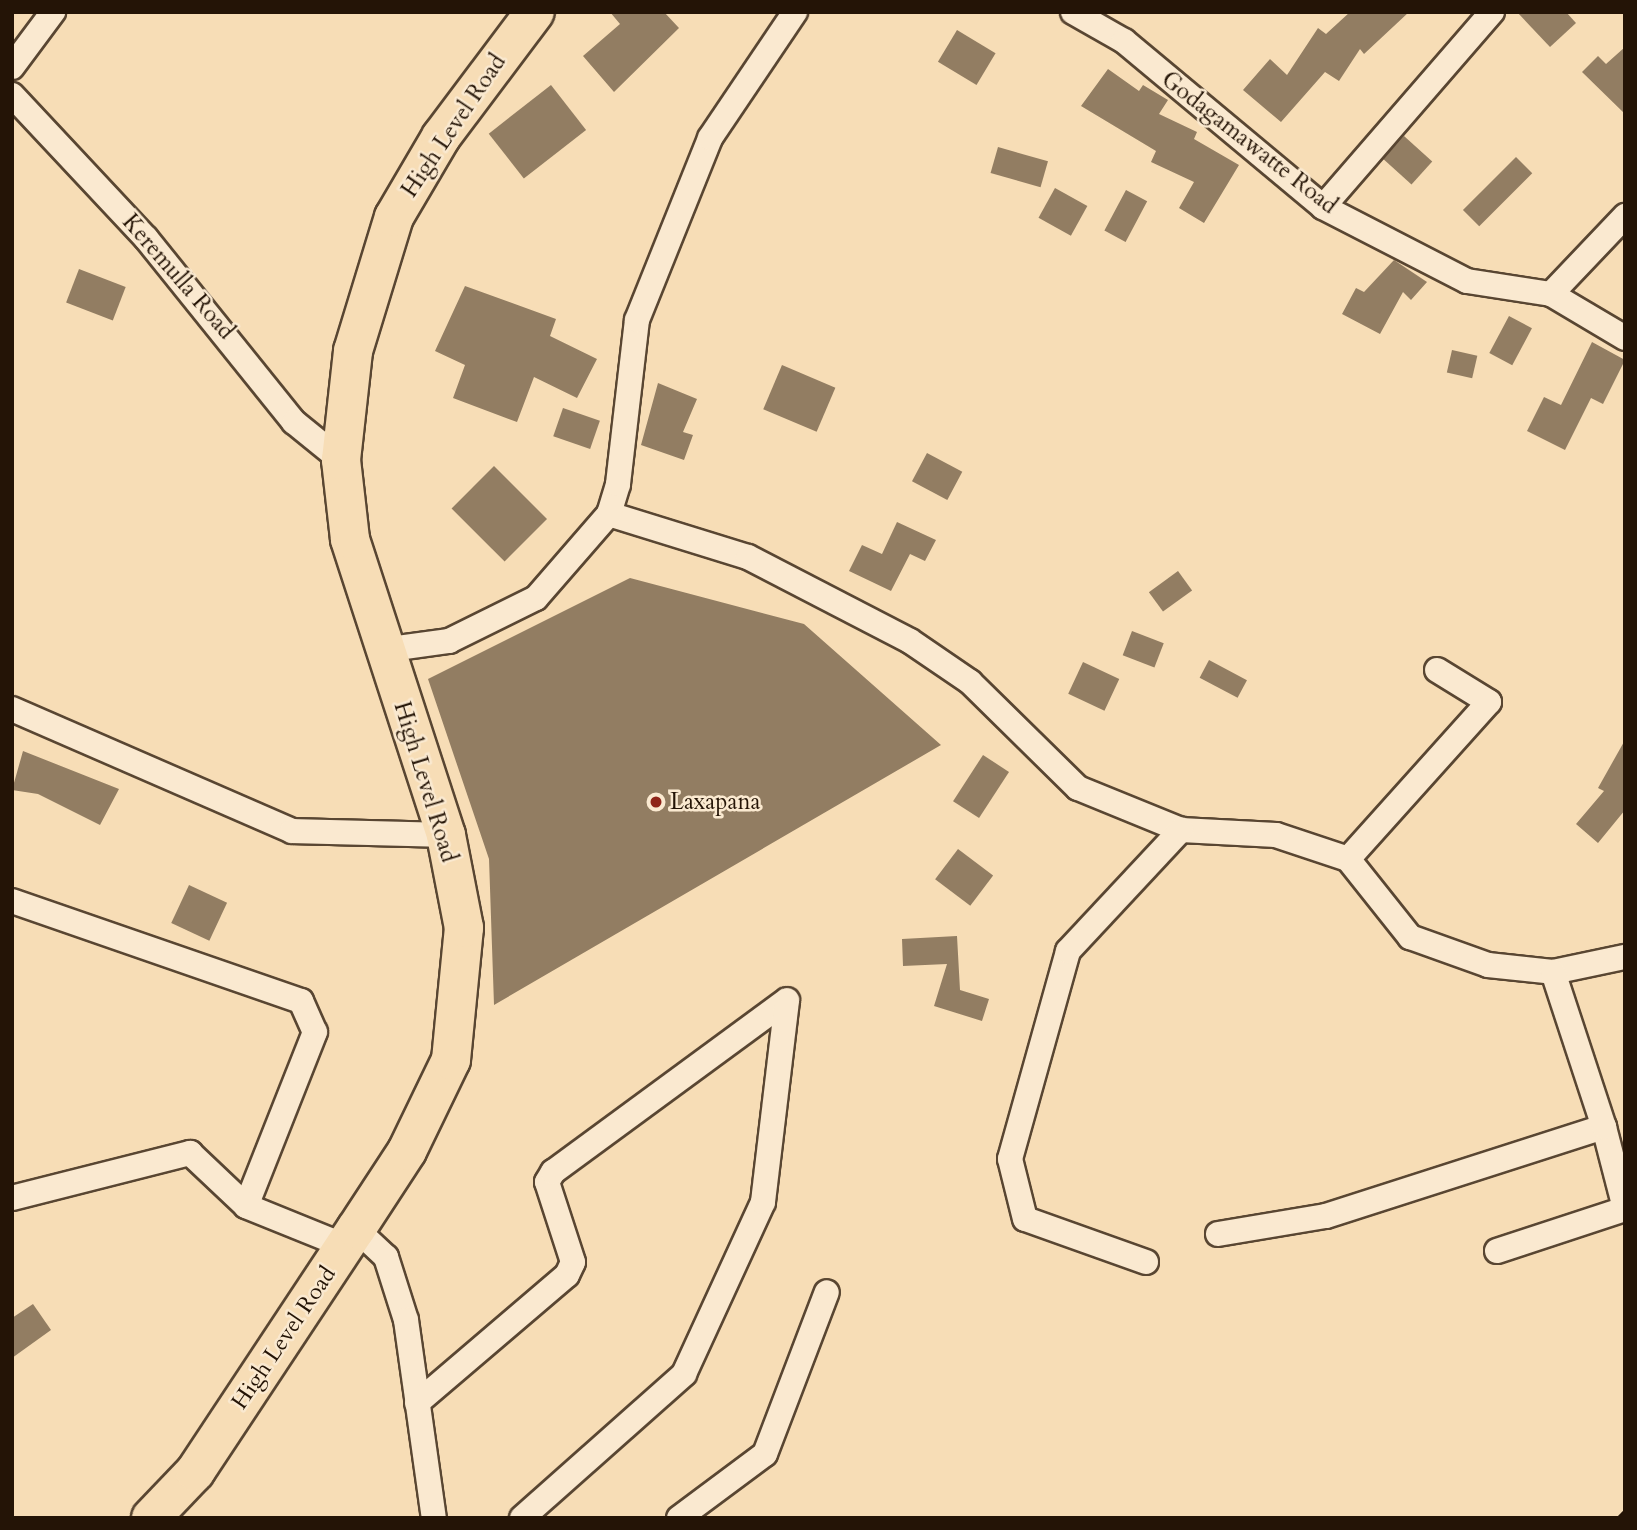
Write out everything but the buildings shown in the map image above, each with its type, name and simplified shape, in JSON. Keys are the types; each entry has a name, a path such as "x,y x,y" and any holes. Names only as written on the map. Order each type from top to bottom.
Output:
{"highway":[{"name":"High Level Road","path":"151,1518 195,1472 351,1238 407,1151 451,1060 464,928 446,835 383,650 350,539 341,460 354,351 394,217 441,137 519,18"}],"street":[{"path":"12,67 53,12"},
{"path":"383,650 449,641 536,598 609,514 618,484 636,320 710,138 795,12"},
{"name":"Godagamawatte Road","path":"1073,12 1124,41 1323,207 1467,281 1551,294 1625,338"},
{"path":"1323,207 1492,12"},
{"name":"Keremulla Road","path":"12,96 155,248 294,422 341,460"},
{"path":"1551,294 1625,216"},
{"path":"609,514 748,557 910,641 970,682 1078,788 1181,830 1276,835 1348,859 1410,937 1488,965 1553,972 1625,957"},
{"path":"1348,859 1489,702 1437,670"},
{"path":"12,709 292,831 446,835"},
{"path":"1146,1262 1025,1219 1010,1159 1068,951 1181,830"},
{"path":"12,901 301,1001 315,1032 246,1206"},
{"path":"1497,1251 1625,1209 1604,1127 1553,972"},
{"path":"417,1403 567,1275 573,1262 547,1182 553,1172 788,1000 763,1202 684,1374 522,1518"},
{"path":"1218,1234 1326,1216 1604,1127"},
{"path":"12,1198 190,1153 246,1206 351,1238 386,1257 405,1320 435,1518"},
{"path":"679,1518 765,1454 827,1292"}],"railway":[{"path":"1619,1518 1625,1512"}],"place":[{"name":"Laxapana","path":"656,802"}]}
